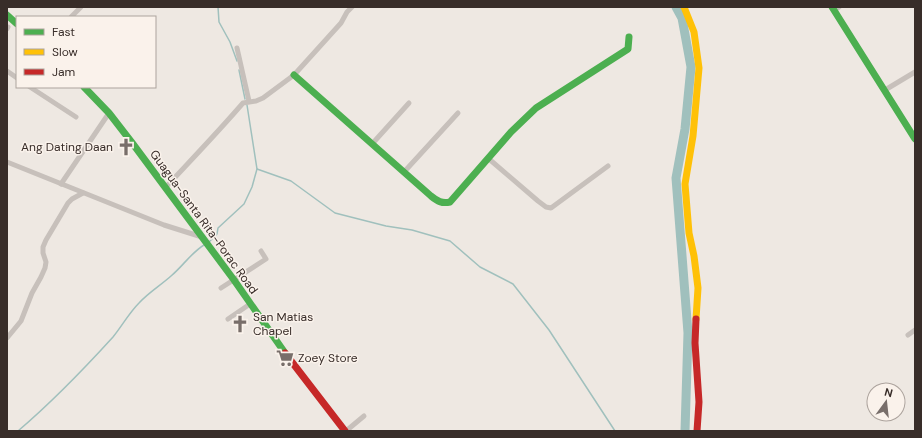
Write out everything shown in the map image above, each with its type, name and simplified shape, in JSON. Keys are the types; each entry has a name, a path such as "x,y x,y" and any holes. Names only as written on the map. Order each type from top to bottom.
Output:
{"street":[{"path":"72,16 81,7"},
{"path":"166,187 188,161 216,134 243,103 264,98 294,75 341,23 347,12 352,7"},
{"path":"684,7 694,32 699,68 693,136 685,184 689,233 694,256 698,288 695,343 699,402 697,431"},
{"path":"835,8 915,139"},
{"path":"7,15 16,23"},
{"path":"294,75 441,204 446,204 450,202 478,169 489,159 511,132 536,108 628,49 629,37"},
{"path":"237,48 249,101"},
{"path":"7,71 16,77"},
{"path":"885,90 915,72"},
{"name":"Guagua-Santa Rita-Porac Road","path":"85,88 109,113 166,187 234,280 279,345 345,431"},
{"path":"37,89 76,116"},
{"path":"372,144 409,103"},
{"path":"61,184 109,113"},
{"path":"404,172 458,113"},
{"path":"489,159 538,201 550,208 608,166"},
{"path":"7,162 205,241"},
{"path":"7,338 20,321 45,268 46,262 42,253 46,240 68,204 72,199 83,193"},
{"path":"221,288 266,259 261,251"},
{"path":"228,319 250,304"},
{"path":"908,335 915,330"},
{"path":"345,431 364,416"}],"waterway":[{"path":"218,7 219,22 230,42 237,61"},
{"path":"676,7 682,18 691,67 685,129 676,178 688,333 685,431"},
{"path":"239,70 245,99"},
{"path":"247,105 257,169 291,181 335,213 386,226 412,230 450,241 480,267 513,284 549,330 615,431"},
{"path":"209,242 217,234 218,228 244,204 252,187 257,169"},
{"path":"18,431 90,362 113,337 143,299 171,276 204,245"}],"traffic: fast":[{"path":"832,7 915,139"},
{"path":"7,15 16,23"},
{"path":"294,75 431,196 440,202 447,203 450,202 511,132 536,108 628,49 629,37"},
{"path":"85,88 109,113 133,144 234,280 285,353"}],"traffic: slow":[{"path":"684,7 694,32 699,68 693,136 685,184 689,233 694,256 698,288 696,319"}],"traffic: jam":[{"path":"696,319 695,343 699,402 697,431"},
{"path":"285,353 345,431"}],"place":[{"name":"Ang Dating Daan","path":"126,147"},
{"name":"San Matias Chapel","path":"240,324"},
{"name":"Zoey Store","path":"285,358"}]}
